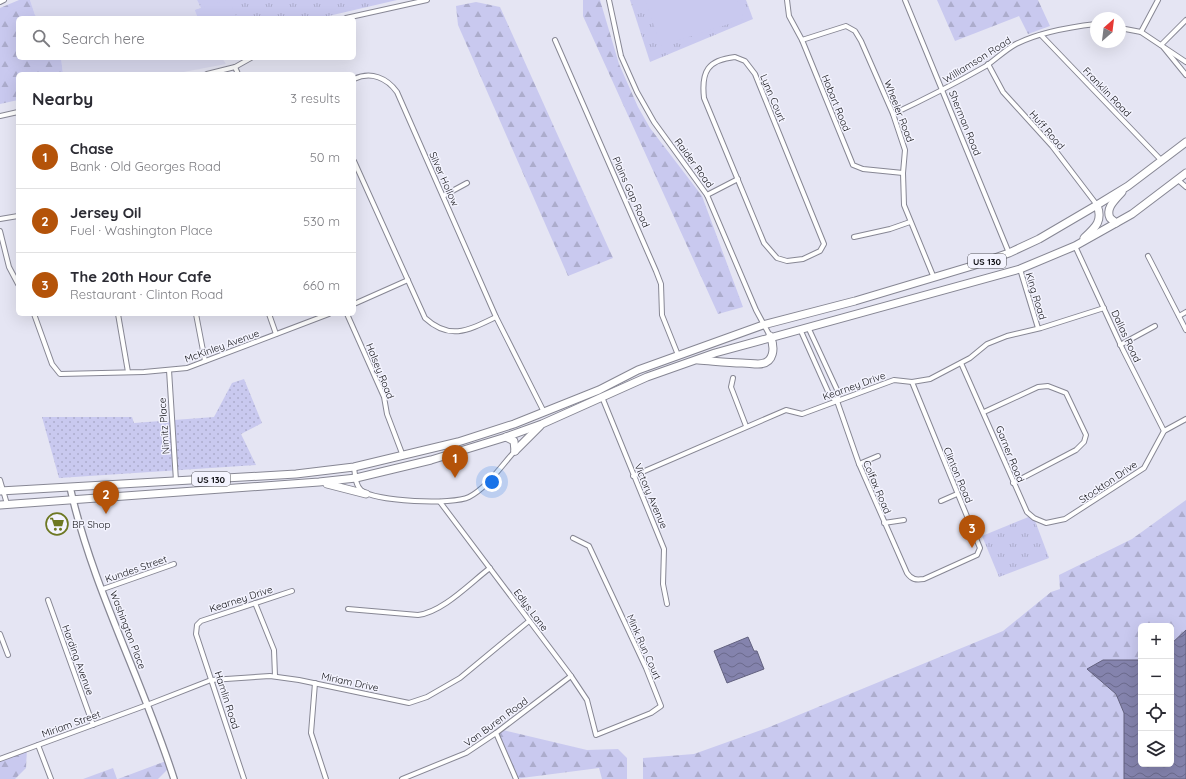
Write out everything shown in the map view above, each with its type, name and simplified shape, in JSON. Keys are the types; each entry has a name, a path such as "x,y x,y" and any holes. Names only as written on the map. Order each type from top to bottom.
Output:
{"highway":[{"name":"US 130","path":"3,504 319,482 356,478 431,460 506,437 542,424 600,394 638,370 678,355 763,325 802,316 934,278 1009,253 1039,239 1128,186 1186,142"},
{"name":"US 130","path":"1,491 296,474 353,467 403,457 458,442 600,394 696,359 770,336 1020,269 1075,246 1132,214 1186,173"},
{"path":"1116,223 1108,215 1109,208 1128,186"},
{"path":"1075,246 1096,225 1100,215 1097,205"},
{"path":"696,359 727,363 762,364 770,358 773,352 774,346 770,336"},
{"path":"515,451 542,424"},
{"path":"506,437 514,441 515,451"},
{"path":"319,482 366,494"}],"street":[{"path":"0,2 4,0"},
{"path":"355,16 427,0"},
{"name":"Raider Road","path":"609,0 621,56 637,92 654,122 707,195 763,325 770,336"},
{"name":"Hobart Road","path":"787,0 789,16 802,40 853,165 863,169 903,173"},
{"name":"Sherman Road","path":"905,0 1009,253"},
{"path":"1141,32 1158,0"},
{"path":"1161,44 1186,20"},
{"name":"Williamson Road","path":"893,114 943,90 988,64 1016,44 1041,34 1075,26 1090,25"},
{"name":"Wheeler Road","path":"802,40 846,26 855,31 893,114 905,150 903,173 904,205 934,278"},
{"path":"1126,29 1141,32 1186,61 1178,67"},
{"name":"Franklin Road","path":"1041,34 1161,160"},
{"name":"Plains Gap Road","path":"555,40 656,271 661,284 662,315 678,355"},
{"path":"1161,44 1178,67 1186,75"},
{"name":"Lynn Court","path":"735,57 745,61 755,74 824,244 820,251 803,259 787,261 777,258 764,243 738,179 704,98 702,80 712,64 721,59 735,57"},
{"path":"215,72 235,67 247,60"},
{"name":"Huff Road","path":"988,64 1003,92 1052,146 1097,205"},
{"path":"235,67 237,72"},
{"name":"Silver Hollow","path":"356,79 372,75 392,84 397,92 496,317 544,412"},
{"path":"0,116 16,112"},
{"path":"356,165 425,318 434,326 443,330 457,332 469,329 496,317"},
{"path":"707,195 738,179"},
{"path":"1178,180 1186,187"},
{"path":"442,196 467,184"},
{"path":"0,219 16,216"},
{"path":"854,237 890,229 910,222"},
{"path":"0,230 10,267 16,280"},
{"name":"Dallas Road","path":"1075,246 1120,345 1164,431"},
{"path":"1148,256 1186,330"},
{"name":"King Road","path":"1020,269 1038,328"},
{"path":"356,303 408,280"},
{"name":"Kearney Drive","path":"633,476 786,410 802,414 894,380 912,382 930,379 961,363 986,344 1007,336 1104,308"},
{"path":"1179,316 1186,312"},
{"name":"McKinley Avenue","path":"35,316 52,364 60,374 128,372 187,368 323,316"},
{"path":"118,316 128,372"},
{"path":"196,316 205,361"},
{"path":"270,316 276,334"},
{"name":"Halsey Road","path":"349,316 384,397 387,414 403,457"},
{"path":"1120,345 1155,326"},
{"name":"Colfax Road","path":"808,327 839,394 836,401"},
{"name":"Colfax Road","path":"800,329 830,396 836,401 858,464 910,577"},
{"name":"Garner Road","path":"961,363 1027,512 1034,518 1046,523 1065,519"},
{"name":"Nimitz Place","path":"169,370 176,481"},
{"path":"733,378 731,387 746,426"},
{"name":"Clinton Road","path":"910,577 917,580 924,579 977,555 980,548 912,382"},
{"path":"984,412 1038,387 1048,386 1066,393 1086,435 1084,442 1076,450 1013,483"},
{"name":"Victory Avenue","path":"600,394 664,549 663,584 667,604"},
{"path":"1164,431 1186,419"},
{"name":"Stockton Drive","path":"1065,519 1144,468 1164,431"},
{"path":"353,467 359,488 366,494 385,498 440,502 460,501 471,496 488,481 515,451"},
{"path":"858,464 878,456"},
{"path":"0,480 3,504"},
{"name":"Washington Place","path":"70,487 72,499 103,589 174,779"},
{"path":"941,501 957,494"},
{"name":"Edlys Lane","path":"440,502 571,676 587,700 596,735"},
{"path":"884,523 904,520"},
{"name":"Mink Run Court","path":"573,538 589,546 646,668 661,706 652,713 596,735"},
{"name":"Kundes Street","path":"103,589 174,564"},
{"path":"348,609 426,614 439,608 490,568"},
{"name":"Kearney Drive","path":"197,626 201,621 292,592"},
{"name":"Harding Avenue","path":"48,600 93,725"},
{"path":"255,603 274,650 274,676"},
{"name":"Miriam Drive","path":"147,705 212,680 274,676 409,703 427,697 460,678 529,621"},
{"name":"Hamlin Road","path":"197,626 196,634 244,779"},
{"path":"0,634 8,655"},
{"name":"Van Buren Road","path":"402,779 466,753 496,733 571,676"},
{"path":"315,683 311,733 326,779"},
{"name":"Miriam Street","path":"0,759 147,705"},
{"path":"496,733 516,779"},
{"path":"38,745 52,779"}],"shaded area":[{"path":"30,0 197,0 201,8 195,10 197,16 35,16"},
{"path":"61,60 223,60 226,64 184,72 63,72"}],"green space":[{"path":"19,0 30,0 35,16 16,16 16,60 61,60 63,72 16,72 16,100 0,104 0,8"},
{"path":"197,0 397,0 329,16 197,16 195,10 201,8"},
{"path":"229,0 236,16 197,16 195,10"},
{"path":"583,0 600,0 619,64 638,107 650,128 702,196 743,307 718,314 583,16"},
{"path":"630,0 746,0 753,19 650,62"},
{"path":"645,0 737,0 744,19 661,46"},
{"path":"937,0 1038,0 1050,26 1028,34 1019,16 955,41"},
{"path":"476,2 500,7 613,258 568,276 458,25 456,6"},
{"path":"244,379 262,423 241,434 256,465 59,478 42,417 132,417 134,423 214,417 232,383"},
{"path":"1186,500 1186,630 1174,641 1174,623 1138,623 1138,660 1103,660 1087,669 1116,694 1124,713 1124,779 643,779 643,758 694,754 767,728 1003,631 1051,592 1060,589 1059,575 1132,539"},
{"path":"1031,516 1034,518 1049,558 999,577 982,536"},
{"path":"503,730 587,750 618,749 627,758 627,779 602,779 599,768 514,779 497,734"},
{"path":"27,748 26,768 15,779 0,779 0,760"},
{"path":"166,761 169,768 158,779 118,779"},
{"path":"113,768 117,779 83,779"}],"water":[{"path":"1186,630 1186,779 1124,779 1124,713 1116,694 1087,669 1103,660 1138,660 1138,767 1174,767 1174,641"},
{"path":"748,637 754,651 757,651 764,669 727,683 714,651"}],"place":[{"name":"Chase","path":"455,478"},
{"name":"Jersey Oil","path":"106,514"},
{"name":"BP Shop","path":"57,524"},
{"name":"The 20th Hour Cafe","path":"972,548"}]}
